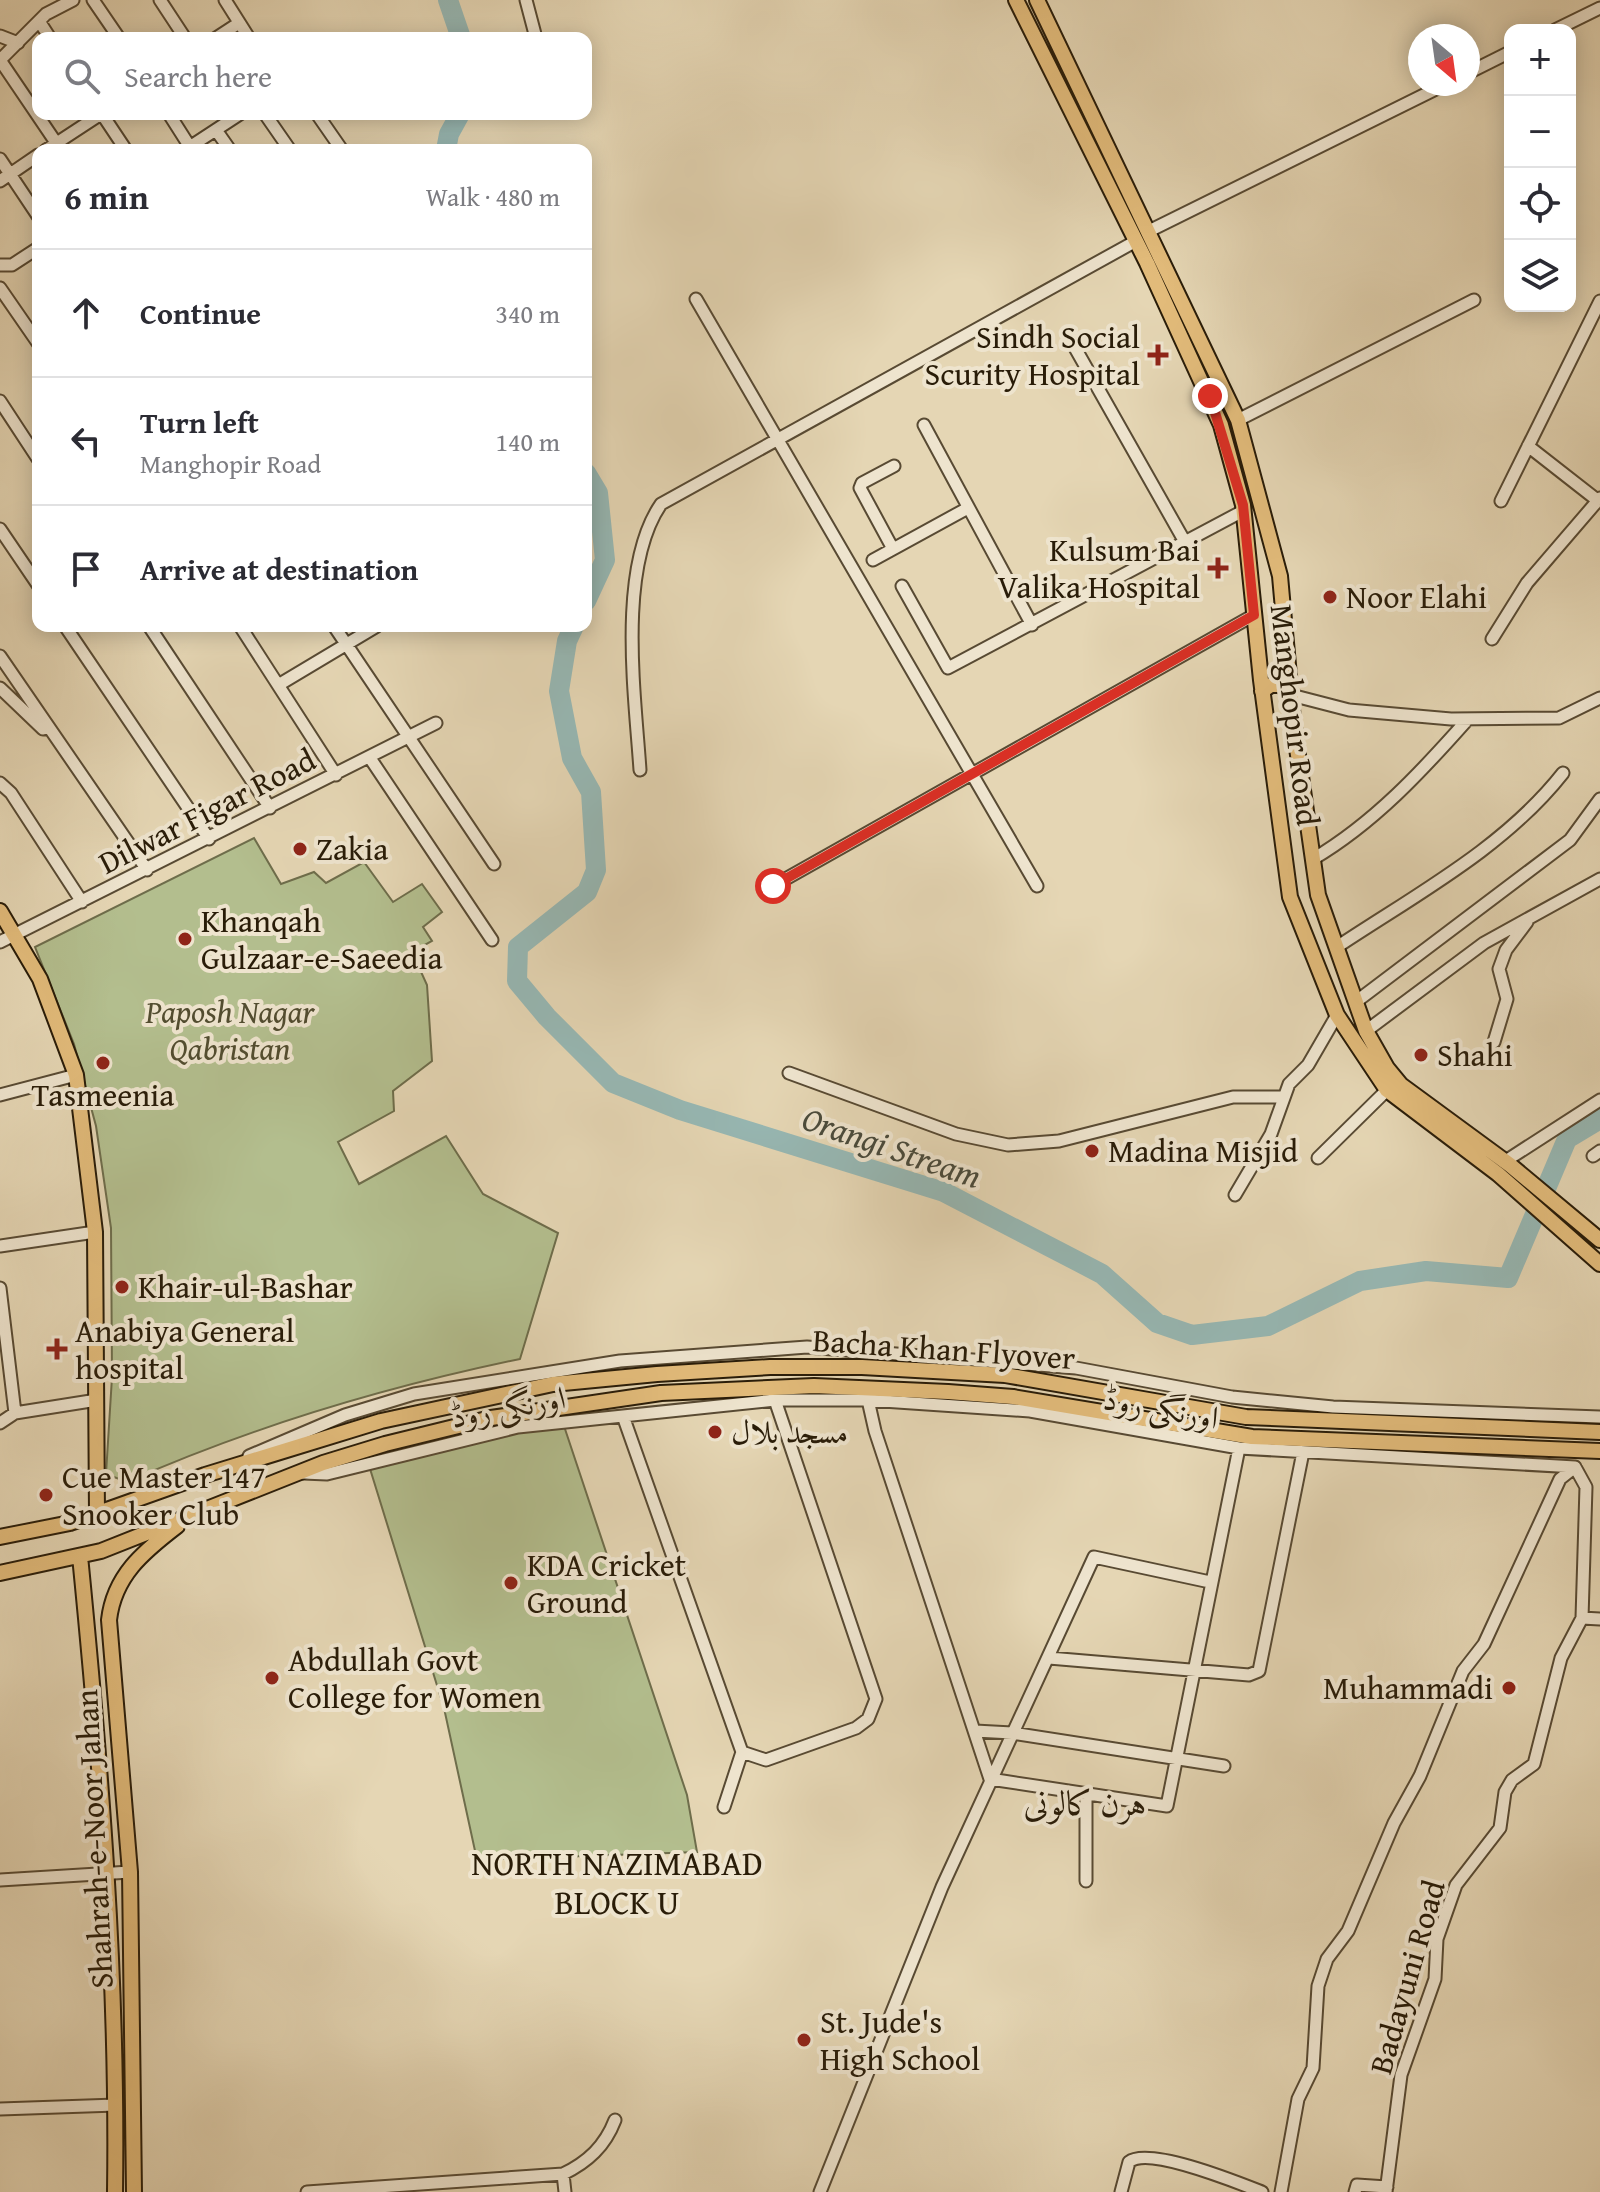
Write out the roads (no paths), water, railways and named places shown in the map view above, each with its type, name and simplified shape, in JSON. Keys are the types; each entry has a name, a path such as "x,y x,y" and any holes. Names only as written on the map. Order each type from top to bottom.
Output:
{"main road":[{"name":"Manghopir Road","path":"1016,0 1210,396 1243,511 1262,691 1290,897 1337,1015 1387,1090 1504,1167"},
{"name":"Manghopir Road","path":"1037,0 1238,420 1280,576 1291,695 1318,895 1366,1031 1387,1068 1401,1085 1504,1167 1595,1246 1600,1264"},
{"path":"1260,672 1273,676 1290,667"},
{"path":"1262,691 1271,685 1281,685 1291,695"},
{"path":"0,911 40,979 76,1075 95,1232 97,1514"},
{"name":"Bacha Khan Flyover","path":"0,1537 97,1514 205,1475 381,1421 553,1384 770,1367 862,1367 1005,1375 1246,1417 1600,1432"},
{"name":"Bacha Khan Flyover","path":"0,1573 80,1556 344,1455 491,1418 634,1396 814,1386 1013,1397 1252,1437 1600,1451"},
{"name":"Shahrah-e-Noor Jahan","path":"134,2192 130,1872 110,1609 123,1576 144,1552 190,1516"},
{"name":"Shahrah-e-Noor Jahan","path":"80,1556 108,1875 116,2105 115,2192"}],"street":[{"path":"93,0 115,32"},
{"path":"160,0 181,32"},
{"path":"225,0 245,32"},
{"path":"526,0 534,32"},
{"path":"32,111 0,60 39,21 70,1"},
{"path":"1567,24 1600,8"},
{"path":"39,21 46,32"},
{"path":"225,32 239,23"},
{"path":"0,36 18,43"},
{"path":"1480,67 1504,55"},
{"path":"1149,231 1422,96"},
{"path":"38,120 52,144"},
{"path":"60,144 93,120"},
{"path":"105,120 122,144"},
{"path":"172,120 186,144"},
{"path":"194,144 230,120"},
{"path":"269,120 286,144"},
{"path":"321,120 338,144"},
{"path":"216,130 226,144"},
{"path":"0,159 5,177 32,209"},
{"path":"5,177 32,159"},
{"path":"640,770 631,607 653,516 675,494 1136,241"},
{"path":"0,265 12,265 32,252"},
{"path":"0,288 32,334"},
{"path":"696,299 1037,886"},
{"path":"1238,420 1474,300"},
{"path":"1501,501 1600,301"},
{"path":"1074,346 1185,542"},
{"path":"0,401 32,450"},
{"path":"924,425 1032,625"},
{"path":"1492,639 1527,583 1598,499 1528,446"},
{"path":"893,549 860,488 894,466"},
{"path":"873,560 968,508"},
{"path":"902,586 948,668 1243,511"},
{"path":"0,529 32,576"},
{"path":"773,886 1254,615"},
{"path":"69,632 209,839"},
{"path":"153,632 270,808"},
{"path":"244,632 336,775"},
{"path":"338,632 494,864"},
{"path":"280,684 367,632"},
{"path":"0,656 147,870"},
{"path":"0,688 60,746"},
{"path":"1291,695 1349,710 1468,719 1559,718 1600,698"},
{"path":"1313,859 1340,842 1398,795 1468,719"},
{"name":"Dilwar Figar Road","path":"0,942 436,723"},
{"path":"370,758 492,940"},
{"path":"1337,947 1502,835 1543,798 1563,773"},
{"path":"0,783 11,793 82,902"},
{"path":"1357,1001 1570,840 1600,799"},
{"path":"1366,1031 1484,943 1600,879"},
{"path":"1494,1042 1507,999 1499,969 1502,959 1529,918"},
{"path":"1235,1195 1271,1134 1282,1097 1294,1075 1308,1065 1337,1015"},
{"path":"789,1073 956,1134 1008,1145 1059,1141 1233,1097 1282,1097"},
{"path":"0,1095 76,1075"},
{"path":"1318,1158 1387,1090"},
{"path":"1504,1167 1600,1100"},
{"path":"0,1246 95,1232"},
{"path":"0,1288 3,1336 15,1413"},
{"name":"اورنگی روڈ","path":"205,1475 345,1415 414,1394 620,1361 807,1347 1076,1368 1232,1397 1333,1407 1600,1417"},
{"path":"0,1423 15,1413 97,1400"},
{"path":"742,1752 766,1760 856,1728 868,1719 876,1707 876,1699 775,1400"},
{"name":"اورنگی روڈ","path":"302,1473 327,1474 518,1427 775,1400 868,1400 1030,1411 1239,1448 1575,1467"},
{"path":"868,1400 875,1431 990,1779"},
{"path":"623,1416 742,1752 724,1807"},
{"path":"990,1779 1167,1806 1174,1757 1239,1448"},
{"path":"1049,1658 1249,1675 1261,1667 1303,1452"},
{"path":"1281,2192 1298,2099 1313,2068 1318,1986 1327,1959 1348,1931 1394,1823 1420,1776 1463,1671 1490,1632 1560,1479 1575,1467 1586,1487 1582,1618 1600,1619"},
{"path":"820,2192 942,1887 1094,1557 1210,1582"},
{"name":"Badayuni Road","path":"1386,2190 1401,2075 1435,1979 1437,1939 1456,1885 1500,1828 1505,1792 1512,1780 1534,1764 1561,1658 1582,1618"},
{"path":"975,1731 1012,1733 1224,1766"},
{"path":"1086,1794 1086,1881"},
{"path":"0,1880 130,1872"},
{"path":"0,2109 116,2105"},
{"path":"307,2192 563,2174 577,2168 602,2145 615,2120"},
{"path":"1121,2192 1129,2162 1139,2158 1191,2166 1262,2192"},
{"path":"563,2174 565,2192"},
{"path":"1355,2192 1357,2185 1362,2183 1386,2190"}],"waterway":[{"name":"Orangi Stream","path":"448,0 459,32"},
{"name":"Orangi Stream","path":"447,144 457,120"},
{"name":"Orangi Stream","path":"592,483 598,493 605,560 592,588"},
{"name":"Orangi Stream","path":"571,632 559,691 572,758 591,792 596,870 587,892 518,947 517,981 547,1017 613,1083 680,1110 944,1192 1102,1274 1157,1323 1192,1335 1268,1326 1360,1281 1426,1271 1508,1278 1567,1139 1600,1119"}],"place":[{"name":"Sindh Social Scurity Hospital","path":"1158,355"},
{"name":"Kulsum Bai Valika Hospital","path":"1218,568"},
{"name":"Noor Elahi","path":"1330,597"},
{"name":"Zakia","path":"300,849"},
{"name":"Khanqah Gulzaar-e-Saeedia","path":"185,939"},
{"name":"Shahi","path":"1421,1055"},
{"name":"Tasmeenia","path":"103,1063"},
{"name":"Madina Misjid","path":"1092,1151"},
{"name":"Khair-ul-Bashar","path":"122,1287"},
{"name":"Anabiya General hospital","path":"57,1349"},
{"name":"مسجد بلال","path":"715,1432"},
{"name":"Cue Master 147 Snooker Club","path":"46,1495"},
{"name":"KDA Cricket Ground","path":"511,1583"},
{"name":"Abdullah Govt College for Women","path":"272,1678"},
{"name":"Muhammadi","path":"1509,1688"},
{"name":"St. Jude's High School","path":"804,2040"}],"district":[{"name":"ہرن کالونی","path":"1085,1803"},
{"name":"NORTH NAZIMABAD BLOCK U","path":"617,1882"}],"park label":[{"name":"Paposh Nagar Qabristan","path":"230,1030"}]}
